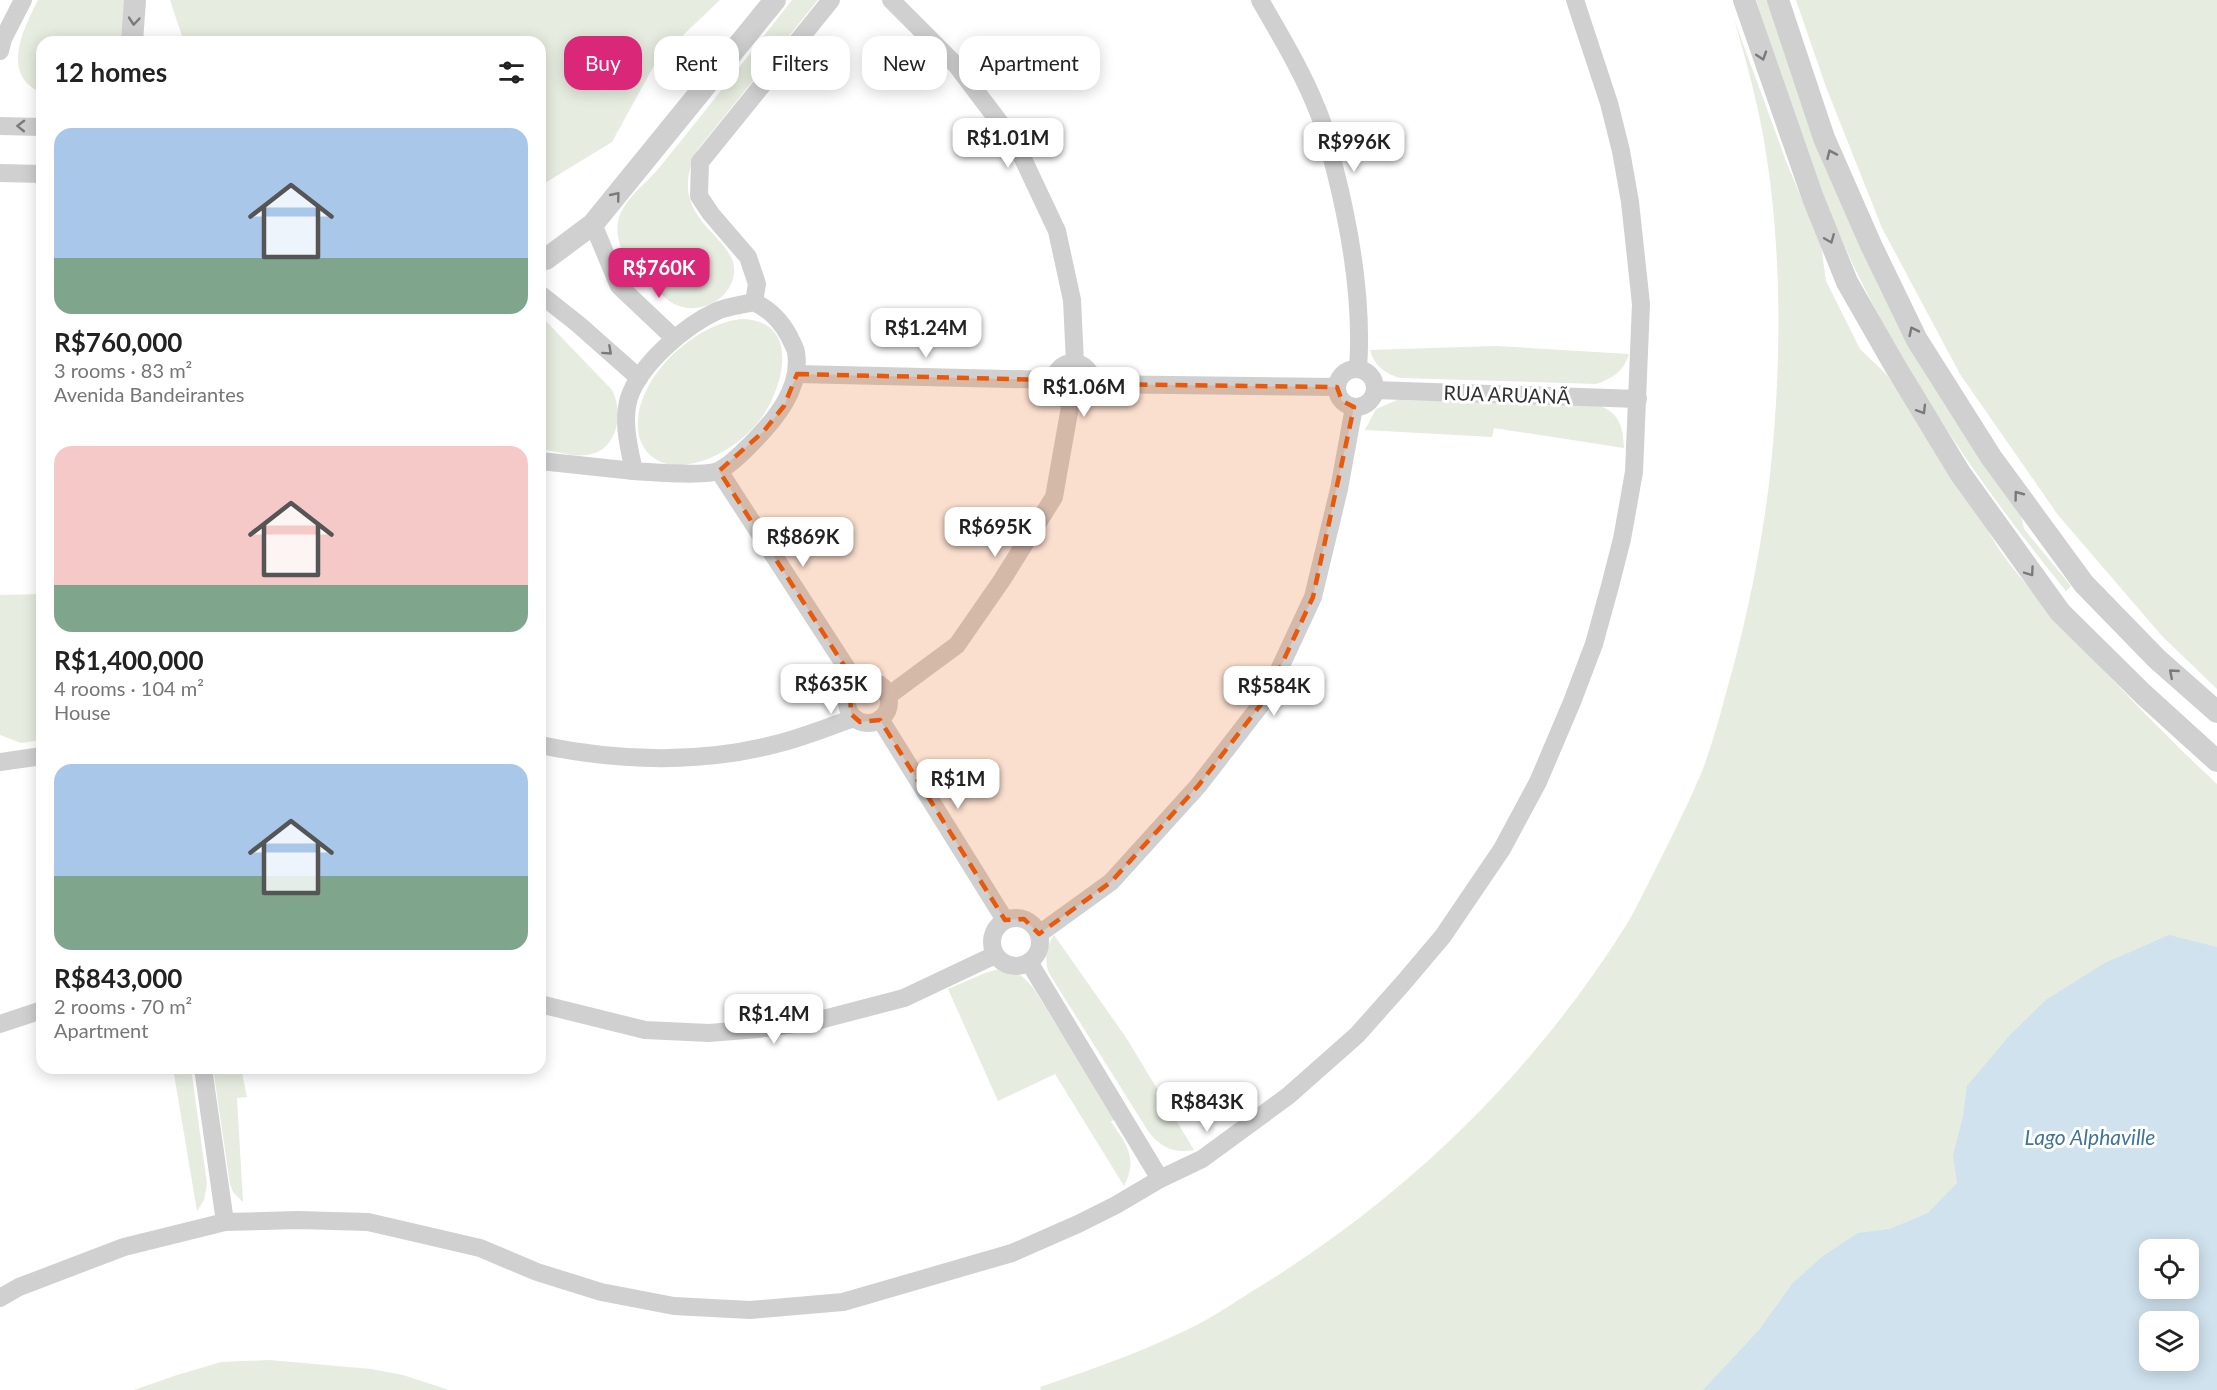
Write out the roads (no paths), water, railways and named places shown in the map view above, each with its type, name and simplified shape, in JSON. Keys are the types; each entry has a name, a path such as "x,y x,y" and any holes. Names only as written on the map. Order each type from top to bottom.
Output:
{"street":[{"path":"0,51 3,39 23,0"},
{"path":"132,36 135,0"},
{"path":"546,259 593,224 775,0"},
{"path":"754,302 757,284 748,257 711,214 699,196 700,162 831,0"},
{"path":"891,0 957,66 1016,144 1057,231 1072,300 1075,363"},
{"path":"1260,0 1318,110 1333,163 1343,202 1355,274 1360,344 1358,369"},
{"path":"0,1298 19,1287 124,1247 225,1222 298,1220 368,1222 480,1248 537,1272 601,1292 674,1306 750,1310 843,1302 1012,1253 1107,1210 1160,1179 1202,1159 1288,1096 1357,1035 1443,936 1502,849 1538,782 1572,702 1594,644 1622,538 1634,472 1641,304 1630,202 1621,151 1609,103 1575,0"},
{"path":"1744,0 1813,198 1847,282 1960,473 2060,612 2143,694 2217,761"},
{"path":"1778,0 1824,138 1871,245 1917,340 1990,457 2084,584 2157,659 2217,712"},
{"path":"0,126 36,126"},
{"path":"0,173 36,174"},
{"path":"593,224 619,286 674,338"},
{"path":"546,299 639,378"},
{"path":"546,462 634,471 671,474 719,471 756,439 784,406 797,374 796,351 782,323 763,306 754,302 719,310 695,323 674,338 639,378 629,398 626,432 634,471"},
{"path":"1075,363 1089,371 1093,384 1086,397 1071,401 1057,393 1054,380 1062,366 1075,363"},
{"path":"1358,369 1371,376 1375,390 1368,403 1354,407 1342,400 1337,387 1344,374 1358,369"},
{"path":"797,374 1054,380"},
{"path":"1093,384 1337,387"},
{"name":"RUA ARUANÃ","path":"1375,390 1638,399"},
{"path":"888,696 957,645 1002,580 1054,497 1071,401"},
{"path":"1040,934 1111,882 1198,786 1266,698 1313,597 1339,489 1354,407"},
{"path":"719,471 857,684"},
{"path":"875,682 888,696 888,708 880,719 867,723 854,718 849,710 847,701 850,692 857,684 875,682"},
{"path":"546,746 574,752 635,758 704,756 776,744 854,718"},
{"path":"880,719 1005,920"},
{"path":"0,762 36,757"},
{"path":"1014,917 1024,919 1035,926 1040,934 1039,950 1029,962 1022,966 1010,965 995,955 992,949 992,937 997,926 1014,917"},
{"path":"546,1005 645,1030 709,1033 758,1029 816,1021 904,998 995,955"},
{"path":"1029,962 1160,1179"},
{"path":"0,1024 36,1012"},
{"path":"204,1074 225,1222"}],"water":[{"name":"Lago Alphaville","path":"2169,935 2217,947 2217,1390 1703,1390 1759,1330 1792,1284 1823,1256 1858,1233 1890,1229 1928,1213 1957,1183 1953,1155 1963,1117 1967,1086 2010,1035 2047,999 2105,963"}]}
